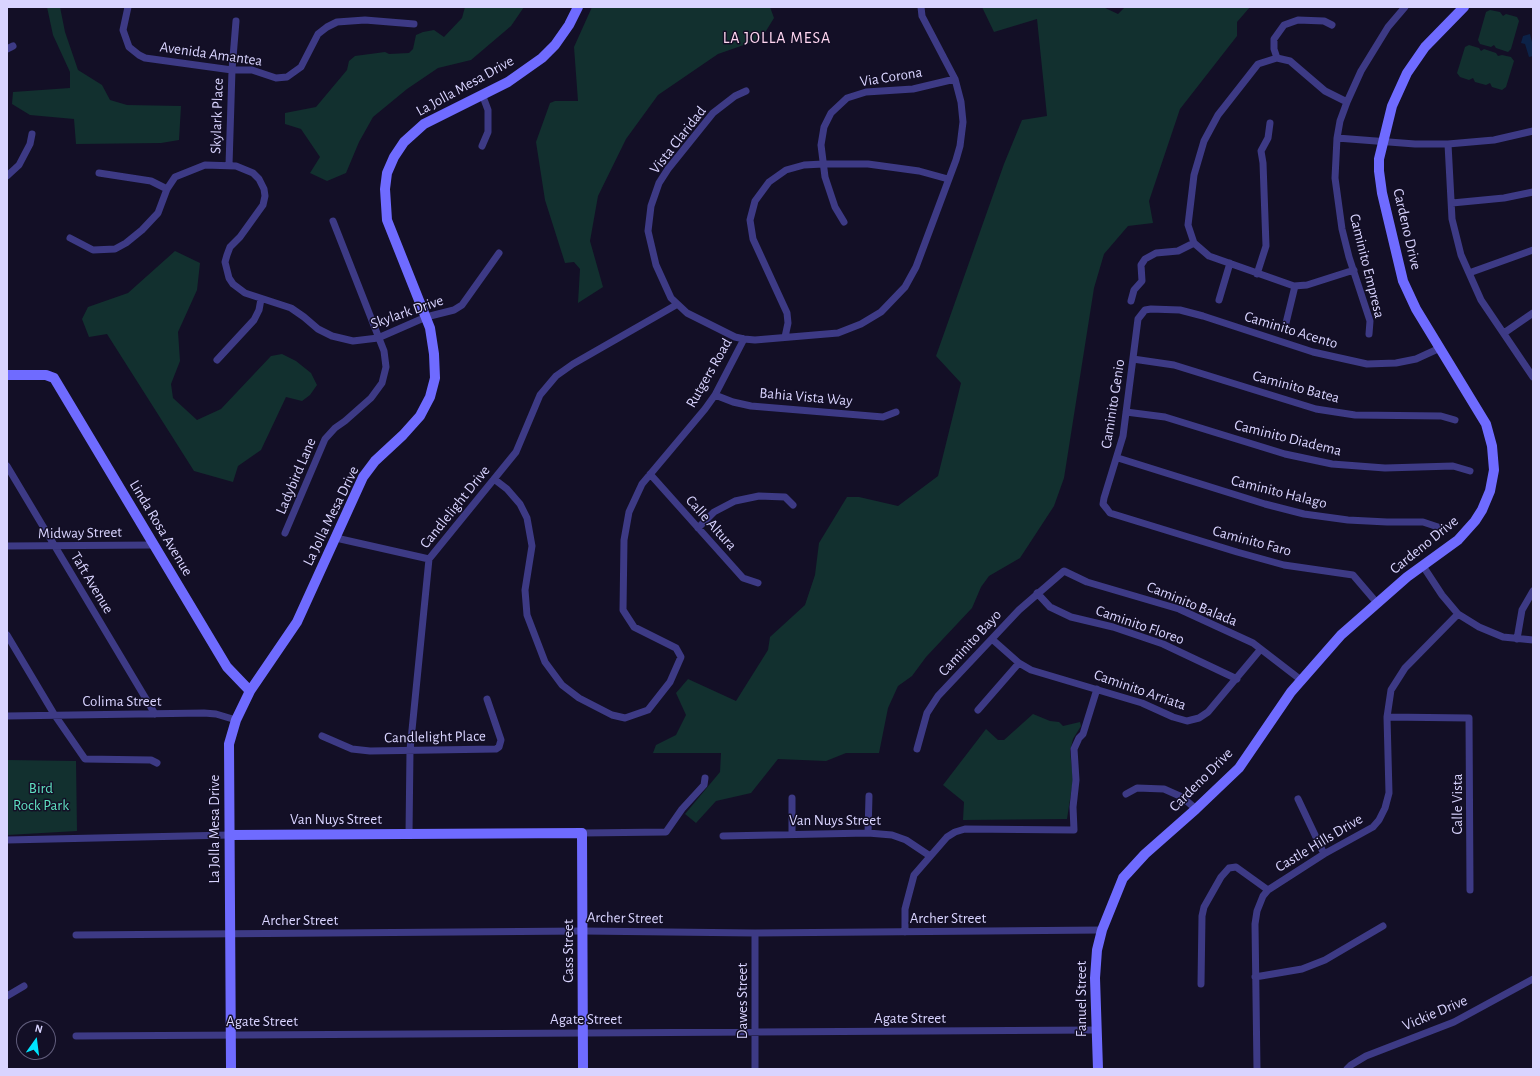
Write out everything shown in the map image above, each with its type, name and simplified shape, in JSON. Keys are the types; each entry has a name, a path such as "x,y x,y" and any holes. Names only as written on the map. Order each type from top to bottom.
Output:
{"street":[{"name":"Avenida Amantea","path":"128,7 123,30 127,43 139,55 145,58 232,70 252,70 276,78 287,77 301,67 318,34 337,22 365,20 414,24"},
{"name":"La Jolla Mesa Drive","path":"230,1069 229,744 236,720 250,691 297,622 363,477 375,461 403,435 420,416 430,397 435,378 434,354 426,317 387,220 385,189 387,173 394,156 404,142 424,124 508,82 542,58 556,45 571,23 578,7"},
{"name":"Rutgers Road","path":"494,479 512,494 520,504 527,518 532,546 525,590 527,615 545,662 562,685 579,698 612,715 626,718 648,710 670,682 681,657 676,648 634,627 623,610 624,540 629,512 642,484 715,395 744,339 756,340 838,333 861,324 881,312 905,287 916,267 960,146 962,122 961,102 955,79 922,16 921,7"},
{"name":"Caminito Empresa","path":"1369,334 1370,321 1342,228 1335,178 1337,138 1340,122 1347,102 1373,50 1405,7"},
{"name":"Cardeno Drive","path":"1102,930 1123,878 1145,854 1196,809 1239,768 1290,692 1341,635 1407,576 1458,540 1475,521 1482,510 1490,491 1494,470 1492,446 1486,424 1416,309 1398,266 1379,171 1379,159 1392,106 1407,73 1425,47 1464,7"},
{"path":"1277,58 1274,49 1274,39 1278,31 1284,25 1298,20 1324,21 1332,25"},
{"name":"Skylark Place","path":"229,165 232,70 236,21"},
{"path":"1347,102 1325,91 1290,61 1277,58 1258,64 1218,115 1204,141 1194,175 1188,225 1194,243 1209,256 1295,286 1307,285 1354,270"},
{"name":"Via Corona","path":"844,222 835,207 825,177 823,164 821,145 824,127 831,113 847,98 866,92 913,88 955,79"},
{"name":"Vista Claridad","path":"744,339 735,337 687,313 676,304 671,298 656,266 648,231 651,206 659,183 668,169 713,113 735,96 746,91"},
{"path":"482,94 488,110 488,132 482,146"},
{"path":"1257,274 1266,246 1263,163 1261,151 1268,138 1270,123"},
{"path":"1337,138 1415,144 1448,144 1494,140 1533,131"},
{"path":"7,176 19,165 30,144 32,134"},
{"path":"1448,144 1452,220 1461,255 1481,300 1533,376"},
{"path":"785,338 788,323 787,313 753,240 750,220 755,201 769,182 786,170 804,165 823,164 868,164 919,171 948,179"},
{"name":"Skylark Drive","path":"70,238 93,250 115,249 126,243 142,230 158,213 167,189 175,177 205,165 236,166 253,173 259,179 264,189 265,196 262,205 240,237 230,247 225,262 229,278 233,284 245,293 291,308 304,316 318,329 332,336 353,341 378,338 426,317 454,310 462,305 499,253"},
{"path":"99,173 151,182 167,189"},
{"path":"1452,203 1504,198 1533,192"},
{"name":"Ladybird Lane","path":"285,533 325,439 335,428 371,398 382,382 386,367 384,351 333,221"},
{"path":"1131,301 1134,290 1142,281 1141,265 1145,259 1156,253 1178,251 1194,243"},
{"path":"1469,273 1533,250"},
{"path":"1219,300 1230,263"},
{"path":"1285,327 1295,286"},
{"path":"217,360 254,320 259,310 261,299"},
{"name":"Candlelight Drive","path":"409,834 410,750 429,559 516,452 540,395 556,376 573,364 676,304"},
{"name":"Caminito Acento","path":"1138,319 1145,310 1180,310 1203,316 1313,352 1367,364 1396,363 1416,359 1440,348"},
{"path":"1504,333 1533,313"},
{"name":"Caminito Genio","path":"1110,513 1103,504 1118,458 1126,412 1138,319"},
{"name":"Caminito Batea","path":"1133,358 1174,365 1316,409 1355,415 1441,416 1455,420"},
{"name":"Linda Rosa Avenue","path":"7,375 50,376 54,378 227,668 250,691"},
{"name":"Bahia Vista Way","path":"715,395 732,402 751,406 883,417 896,412"},
{"name":"Caminito Diadema","path":"1126,412 1165,417 1285,454 1332,464 1385,468 1453,466 1470,471"},
{"name":"Caminito Halago","path":"1118,458 1265,504 1304,514 1348,520 1423,522 1438,527"},
{"name":"Taft Avenue","path":"7,466 155,714"},
{"name":"Calle Altura","path":"650,474 743,578 758,583"},
{"path":"698,528 714,512 735,501 759,496 778,496 785,497 792,505"},
{"name":"Caminito Faro","path":"1110,513 1284,565 1353,575 1377,604"},
{"path":"336,538 429,559"},
{"name":"Midway Street","path":"7,546 154,545"},
{"path":"1423,566 1442,595 1458,614 1479,627 1504,637 1533,640"},
{"name":"Caminito Bayo","path":"917,748 926,713 959,673 993,640 1018,610 1064,571"},
{"name":"Caminito Balada","path":"1064,571 1087,582 1179,609 1253,643 1260,650 1301,680"},
{"path":"1517,639 1522,610 1533,591"},
{"name":"Caminito Floreo","path":"1037,593 1050,606 1071,617 1113,627 1163,644 1237,679"},
{"name":"Castle Hills Drive","path":"1256,1069 1255,924 1257,911 1268,890 1324,854 1373,827 1379,820 1385,808 1389,793 1388,717 1391,690 1398,676 1458,614"},
{"path":"7,635 54,714 85,760 151,760 157,763"},
{"name":"Caminito Arriata","path":"993,640 1019,663 1031,670 1142,703 1173,717 1187,721 1199,718 1208,712 1260,650"},
{"path":"978,710 1019,663"},
{"path":"906,932 905,909 914,875 947,837 955,832 965,829 1074,830 1073,807 1076,780 1074,749 1079,738 1083,734 1096,689"},
{"name":"Candlelight Place","path":"322,736 352,749 496,749 499,747 501,740 487,699"},
{"name":"Colima Street","path":"7,716 54,714 204,713 216,714 236,720"},
{"name":"Calle Vista","path":"1388,717 1469,718 1470,890"},
{"name":"Van Nuys Street","path":"7,840 230,834 666,832 682,809 704,785 705,778"},
{"path":"1126,794 1137,788 1164,789 1182,797 1196,809"},
{"path":"868,833 869,796"},
{"path":"792,798 792,834"},
{"path":"1298,799 1324,854"},
{"name":"Cass Street","path":"582,833 584,931 583,1069"},
{"name":"Van Nuys Street","path":"723,836 868,833 892,835 906,840 930,856"},
{"path":"1201,984 1202,916 1204,908 1221,877 1229,868 1236,867 1268,890"},
{"path":"1256,977 1308,967 1325,960 1383,926"},
{"name":"Archer Street","path":"76,935 584,931 755,933 1102,930"},
{"name":"Fanuel Street","path":"1098,1069 1095,971 1097,950 1102,930"},
{"name":"Dawes Street","path":"755,933 755,1069"},
{"name":"Vickie Drive","path":"1347,1069 1366,1056 1454,1022 1533,979"},
{"path":"7,996 24,986"},
{"name":"Agate Street","path":"76,1036 1096,1030"}],"green space":[{"path":"47,7 60,7 65,32 78,70 102,85 110,100 127,105 181,106 179,140 161,143 76,144 74,119 30,115 12,104 13,92 70,88 70,72 53,35"},
{"path":"465,7 524,7 511,26 471,60 438,68 407,89 373,117 359,142 346,173 327,181 310,173 320,157 301,129 285,124 285,113 316,107 347,70 349,61 355,56 385,52 389,54 409,53 413,49 416,35 423,32 434,30 444,37 462,18"},
{"path":"592,7 770,7 774,18 761,39 718,54 658,95 626,139 598,196 590,241 603,287 578,303 580,269 574,262 565,263 545,200 536,142 550,103 555,101 578,101 574,47"},
{"path":"982,7 1103,7 1118,14 1125,7 1250,7 1237,22 1237,36 1180,109 1149,201 1153,223 1128,226 1104,254 1094,288 1064,478 1054,506 1020,558 989,576 981,587 972,608 926,657 912,676 898,686 888,708 879,753 846,753 826,761 778,759 751,793 716,801 696,823 685,814 720,772 721,753 653,753 656,745 676,735 686,715 676,693 688,679 736,701 768,650 770,637 805,605 815,575 819,543 847,497 859,497 898,506 938,476 961,383 936,356 1004,164 1022,120 1047,116 1037,19 994,32"},
{"path":"1490,10 1500,12 1503,16 1506,14 1517,17 1519,21 1511,49 1508,52 1496,48 1494,45 1491,47 1480,44 1478,40 1486,12"},
{"path":"1469,45 1479,48 1481,51 1484,49 1496,53 1498,56 1502,55 1511,57 1514,61 1506,87 1502,90 1492,87 1490,83 1486,85 1475,82 1473,78 1469,80 1460,77 1457,73 1465,47"},
{"path":"175,251 200,263 197,290 178,332 180,361 171,384 173,398 197,420 221,409 271,356 282,354 296,361 311,373 317,385 310,395 302,401 286,397 261,450 238,466 233,482 194,471 107,334 89,337 82,319 88,307 128,293"},
{"path":"1033,714 1050,721 1059,722 1063,726 1080,722 1081,726 1073,739 1070,751 1073,780 1067,819 963,820 964,802 943,785 986,729 998,740 1004,740"},
{"name":"Bird Rock Park","path":"7,760 76,761 77,831 7,835"}],"water":[{"path":"1530,34 1533,46 1533,56 1529,57 1525,44 1521,43 1523,36"}],"district":[{"name":"LA JOLLA MESA","path":"777,38"}]}
